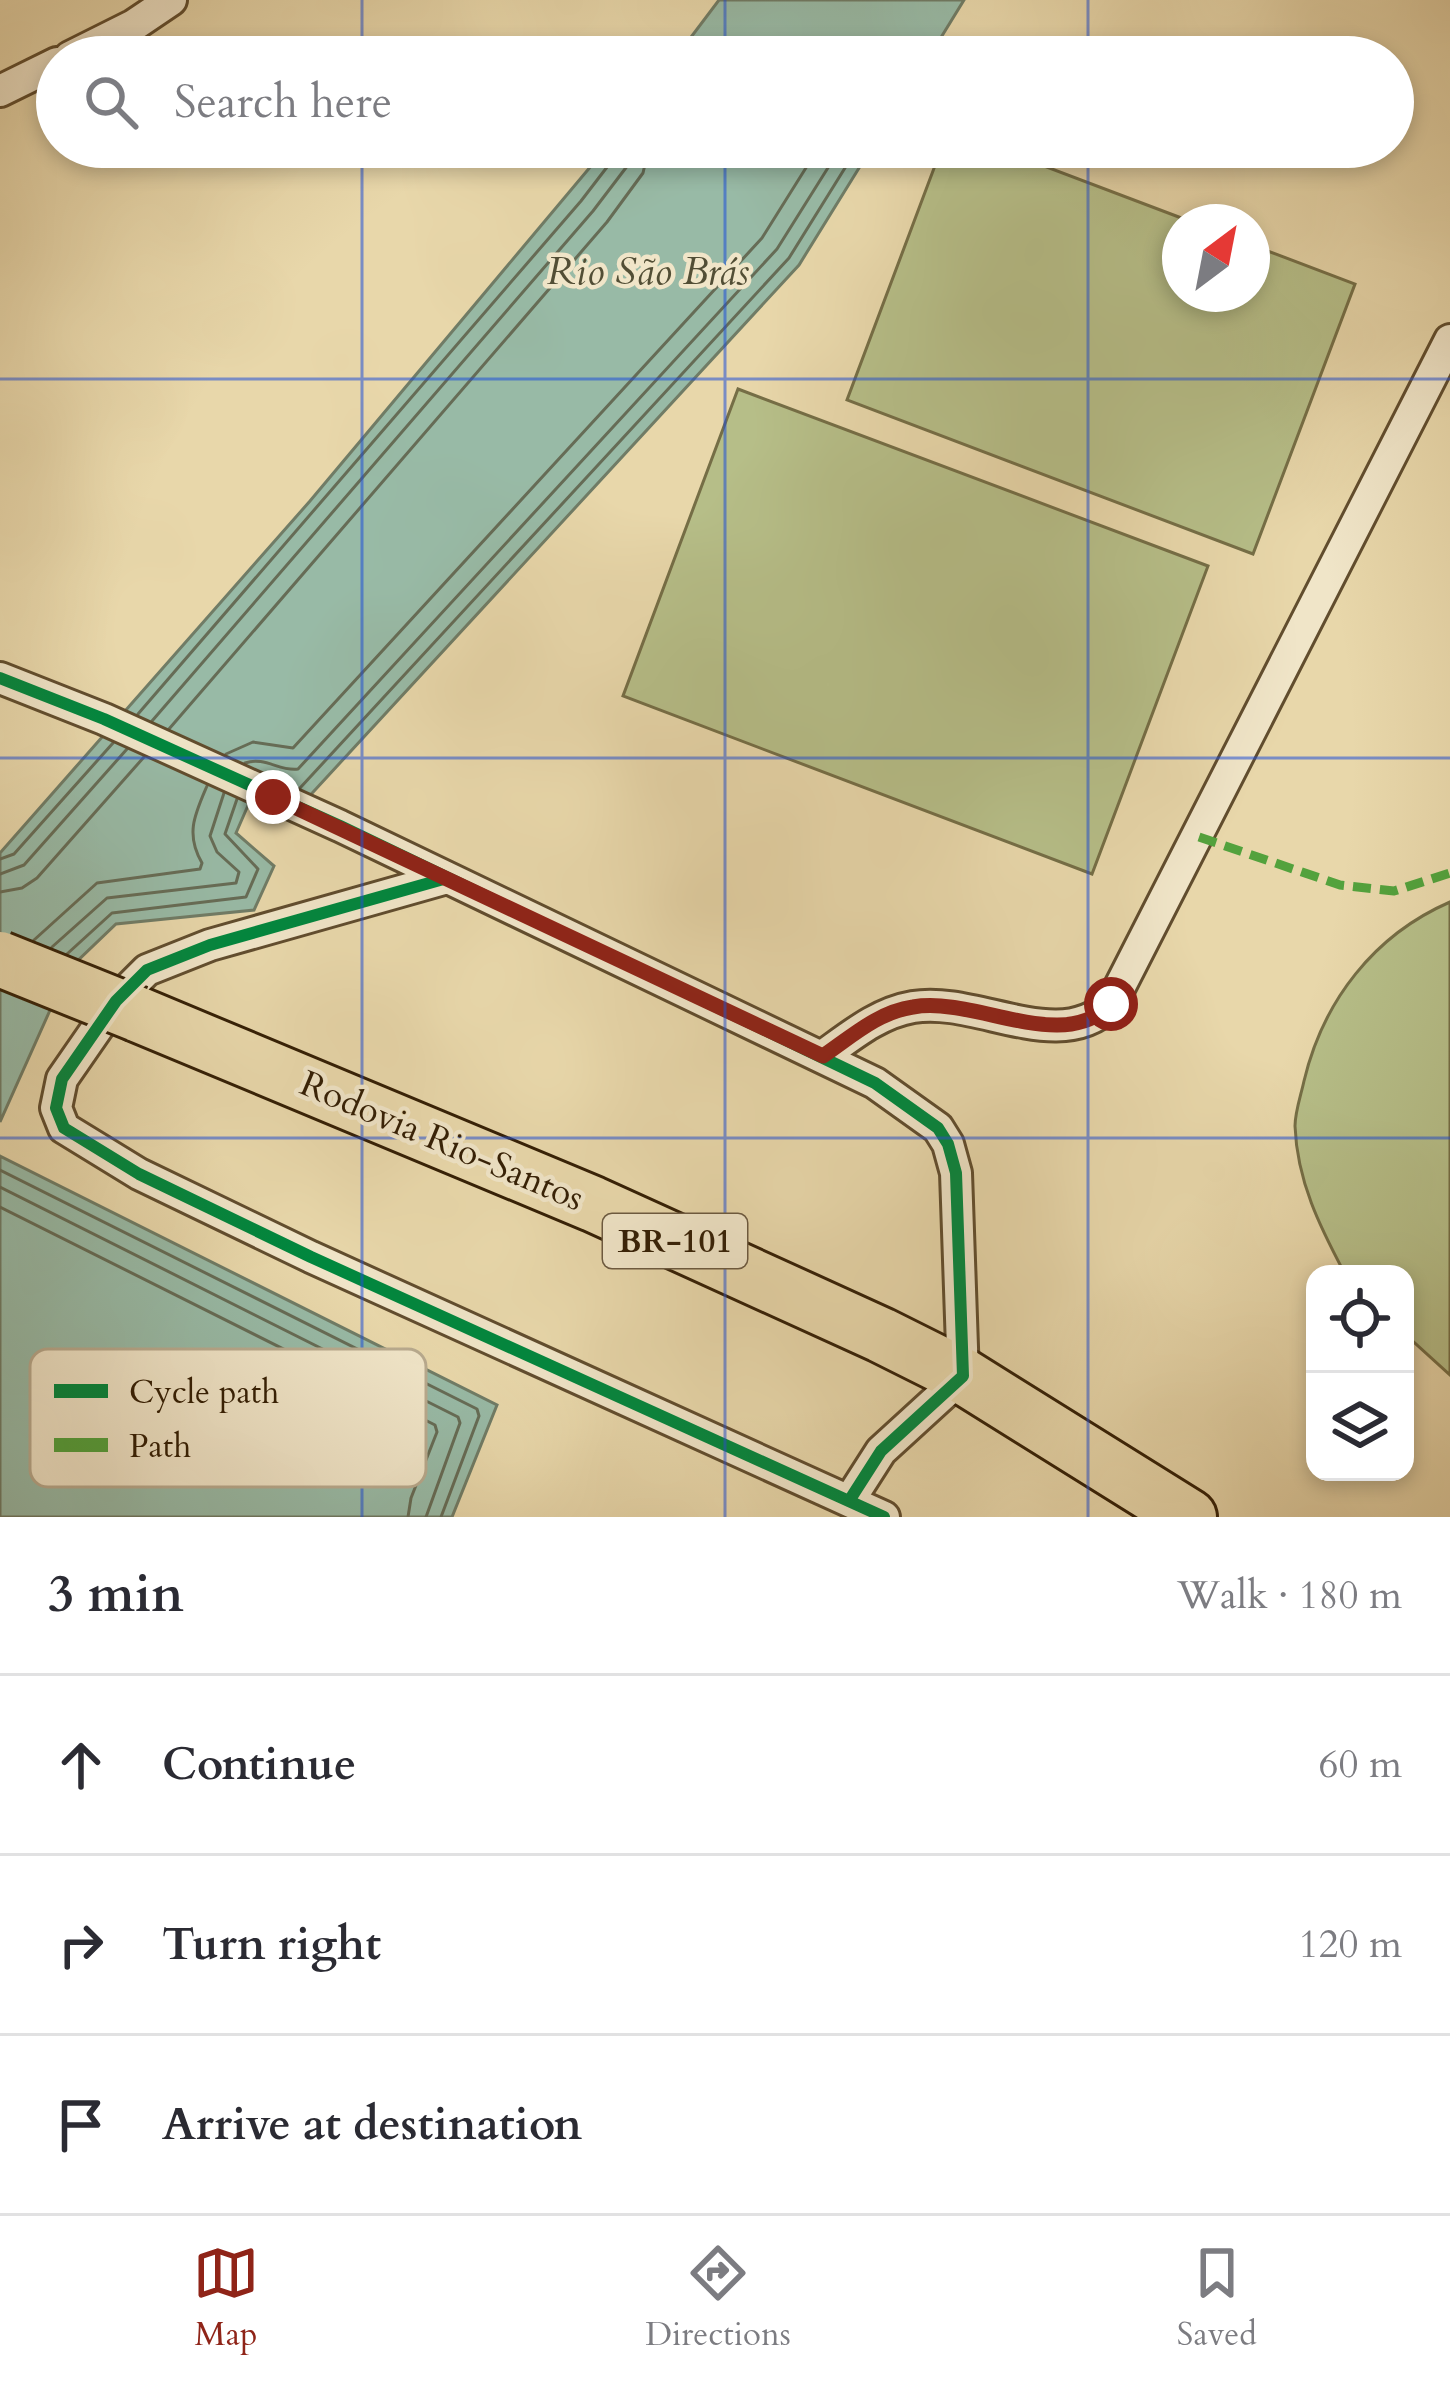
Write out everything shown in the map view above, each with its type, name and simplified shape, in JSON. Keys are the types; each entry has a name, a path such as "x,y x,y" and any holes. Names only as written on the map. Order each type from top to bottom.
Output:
{"highway":[{"name":"Rodovia Rio-Santos","path":"0,958 593,1204 803,1298 962,1376 1189,1517"}],"street":[{"path":"112,36 171,0"},
{"path":"0,91 36,73"},
{"path":"823,1056 874,1021 915,1006 946,1006 1066,1026 1088,1022 1111,1004 1450,340"},
{"path":"1,680 104,719 823,1056 903,1100 938,1128 956,1173 962,1376 881,1451 850,1501"},
{"path":"447,878 210,945 147,970 116,1001 62,1079 56,1108 64,1128 139,1174 311,1257 884,1517"}],"green space":[{"path":"934,168 1049,168 1162,211 1162,312 1270,312 1270,252 1355,284 1253,554 847,400"},
{"path":"738,389 1208,566 1092,874 623,696"},
{"path":"1450,902 1450,1375 1414,1342 1414,1265 1341,1265 1305,1185 1295,1126 1313,1052 1339,998 1375,952"}],"water":[{"path":"719,0 964,0 942,36 692,36"},
{"name":"Rio São Brás","path":"589,168 859,168 799,265 303,803 256,787 236,833 274,866 254,910 116,924 68,970 0,1122 0,853 310,501"},
{"path":"0,1156 385,1349 30,1349 30,1487 426,1487 426,1369 497,1405 452,1517 0,1517"}],"marked path":[{"path":"1199,837 1340,885 1394,891 1450,873"}],"cycle path":[{"path":"0,678 104,719 340,826 875,1083 938,1128 956,1173 963,1376 881,1451 849,1501"},
{"path":"447,878 210,945 147,970 116,1001 62,1079 56,1108 64,1128 139,1174 311,1257 884,1517"}],"route":[{"path":"273,797 823,1056 874,1021 915,1006 946,1006 1066,1026 1095,1019 1111,1004"}]}
